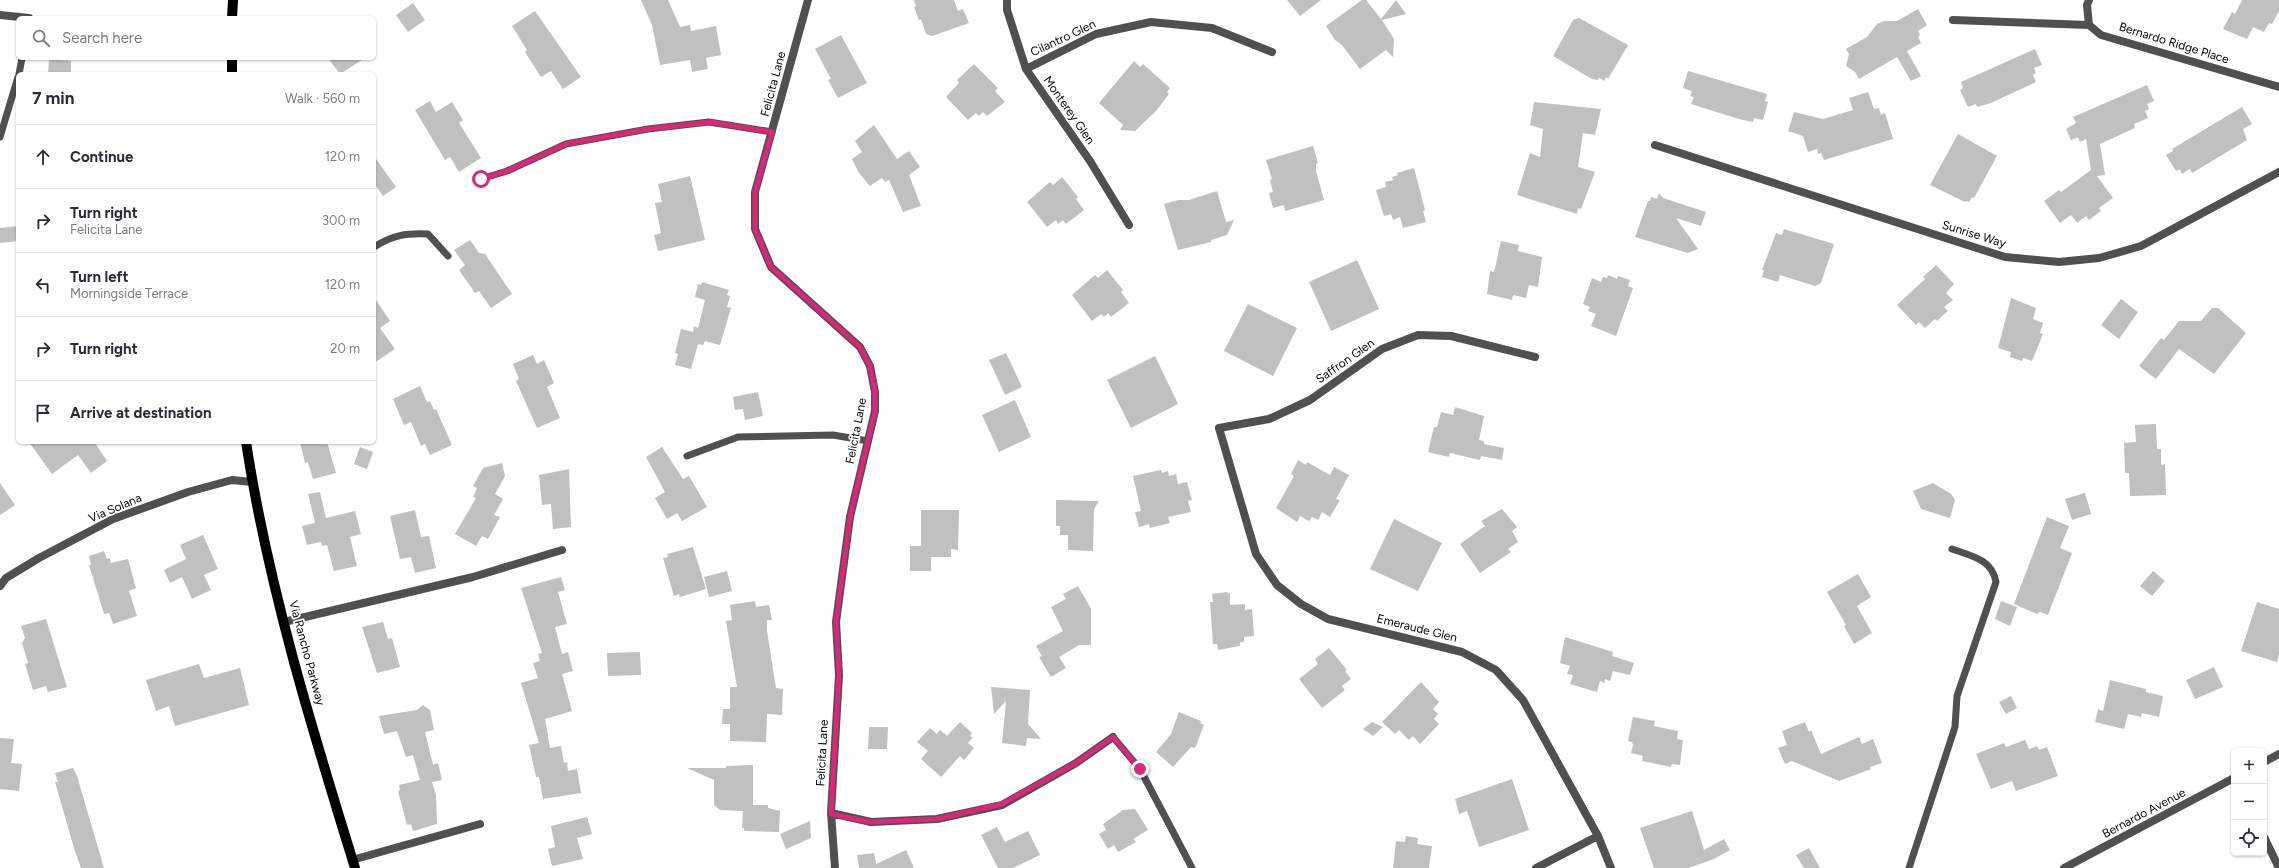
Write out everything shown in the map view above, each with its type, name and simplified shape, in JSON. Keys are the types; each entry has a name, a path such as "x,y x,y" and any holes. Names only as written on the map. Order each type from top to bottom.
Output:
{"main road":[{"path":"232,16 233,0"},
{"path":"232,60 232,72"},
{"name":"Via Rancho Parkway","path":"246,444 252,482 284,622 353,864"}],"street":[{"name":"Felicita Lane","path":"808,0 755,192 755,229 771,267 860,347 870,366 875,392 875,411 850,517 836,622 839,674 831,814 835,868"},
{"name":"Monterey Glen","path":"1007,0 1007,10 1026,69 1090,161 1129,226"},
{"path":"1953,20 2089,25 2087,5 2089,0"},
{"path":"0,15 16,17"},
{"name":"Cilantro Glen","path":"1026,69 1096,34 1151,22 1212,28 1272,52"},
{"name":"Bernardo Ridge Place","path":"2089,25 2101,35 2279,87"},
{"name":"Sunrise Way","path":"1655,145 2005,257 2059,262 2099,258 2141,246 2279,172"},
{"name":"Saffron Glen","path":"1220,428 1269,419 1310,400 1382,349 1418,335 1450,336 1535,357"},
{"name":"Emeraude Glen","path":"1220,428 1256,554 1277,585 1301,604 1328,619 1462,652 1496,670 1523,700 1598,836 1611,868"},
{"name":"Via Solana","path":"0,586 6,578 39,558 113,519 188,492 224,482 232,480 252,482"},
{"path":"284,622 473,577 562,550"},
{"path":"831,814 870,822 937,819 1002,804 1076,763 1113,737"},
{"path":"2267,760 2279,754"},
{"name":"Bernardo Avenue","path":"2064,868 2231,780"},
{"path":"353,864 480,824"},
{"path":"1536,868 1598,836"},
{"path":"2267,843 2279,868"}],"lane":[{"path":"19,72 22,60"},
{"path":"0,137 16,84"},
{"path":"481,179 507,171 566,144 648,129 710,122 772,132"},
{"path":"376,246 385,240 406,233 428,234 448,256"},
{"path":"687,456 738,437 833,435 868,441"},
{"path":"1909,868 1955,727 1957,696 1996,582 1993,571 1987,563 1952,549"},
{"path":"1113,737 1140,769 1192,868"}],"building":[{"path":"641,0 668,0 680,27 690,25 691,31 716,26 721,55 706,58 708,69 692,72 690,60 660,65 652,25"},
{"path":"914,0 954,0 958,11 963,9 969,23 932,36 926,34 921,19 919,20 914,7 916,6"},
{"path":"1287,0 1321,0 1300,16"},
{"path":"1362,0 1366,0 1381,19 1396,0 1406,14 1382,20 1394,39 1393,57 1386,50 1360,69 1342,45 1335,40 1326,26"},
{"path":"2242,0 2279,0 2279,11 2272,24 2269,23 2264,32 2253,27 2247,39 2223,29 2232,12 2235,14"},
{"path":"413,3 425,20 408,32 396,15"},
{"path":"1918,9 1927,25 1918,31 1920,35 1918,37 1921,43 1907,51 1921,76 1911,81 1897,57 1859,79 1855,72 1846,66 1849,54 1846,49 1867,37 1877,24 1884,21 1897,21"},
{"path":"535,11 581,77 563,89 551,71 541,77 525,52 527,50 512,26"},
{"path":"1579,18 1628,45 1608,79 1606,77 1604,81 1599,78 1598,80 1592,79 1553,56 1573,20"},
{"path":"841,35 867,83 838,98 828,80 831,79 815,49"},
{"path":"2035,49 2042,65 2034,68 2036,73 2033,75 2036,82 1991,103 1977,107 1976,104 1968,107 1960,90 1963,88 1961,82"},
{"path":"49,60 71,61 71,72 48,72"},
{"path":"330,60 362,60 343,72 338,72"},
{"path":"1134,61 1140,67 1143,64 1170,88 1167,92 1169,94 1156,111 1135,131 1120,130 1123,125 1099,103"},
{"path":"974,64 998,88 995,91 1005,102 987,116 983,112 979,116 976,113 968,120 946,97 959,83 957,80"},
{"path":"1688,71 1767,94 1765,101 1768,102 1763,120 1754,118 1753,122 1739,119 1691,104 1694,97 1690,96 1692,91 1683,88"},
{"path":"2147,85 2154,101 2147,104 2149,109 2145,111 2148,118 2134,124 2135,128 2100,144 2105,175 2097,176 2113,198 2099,208 2101,211 2089,220 2086,216 2077,223 2071,215 2060,223 2044,201 2059,190 2061,192 2091,170 2086,139 2080,142 2078,137 2071,140 2066,129 2076,123 2073,117"},
{"path":"1868,92 1874,109 1879,108 1881,115 1885,113 1893,139 1824,160 1821,153 1818,154 1817,149 1808,152 1803,136 1788,131 1794,112 1823,119 1853,110 1849,98"},
{"path":"430,101 436,112 452,102 463,120 459,123 481,158 459,172 450,157 445,160 415,110"},
{"path":"1534,102 1601,109 1595,135 1583,133 1578,167 1595,172 1581,209 1578,208 1577,214 1517,195 1530,153 1540,157 1543,129 1530,125"},
{"path":"2242,107 2252,124 2243,129 2247,140 2192,173 2190,169 2182,174 2180,169 2176,171 2166,155 2173,151 2172,149"},
{"path":"874,125 897,159 909,151 920,167 909,175 921,206 903,212 889,180 885,182 882,178 870,186 859,173 852,159 862,152 855,141"},
{"path":"1958,134 1997,156 1974,198 1972,197 1969,202 1965,202 1930,185"},
{"path":"1313,146 1318,163 1316,164 1316,171 1324,200 1285,211 1284,205 1273,208 1269,193 1273,192 1270,180 1272,179 1266,160"},
{"path":"376,159 396,187 383,196 376,186"},
{"path":"1414,168 1425,210 1423,211 1426,222 1403,228 1400,217 1393,220 1391,214 1384,216 1376,190 1386,187 1385,182 1393,180 1392,177 1398,175 1397,173"},
{"path":"690,176 705,240 658,251 654,235 661,233 655,203 662,202 658,184"},
{"path":"1062,177 1078,197 1076,199 1084,210 1066,224 1063,220 1058,224 1056,220 1047,227 1027,202 1050,182 1053,185"},
{"path":"1217,191 1226,222 1234,220 1227,235 1211,240 1211,242 1178,250 1164,204 1179,200 1189,200"},
{"path":"1659,193 1663,198 1706,212 1701,226 1676,218 1698,249 1688,253 1635,237 1648,201 1650,201 1651,197 1657,199"},
{"path":"16,226 16,241 0,243 0,228"},
{"path":"1784,229 1834,244 1821,283 1815,286 1780,275 1778,282 1762,277 1764,270 1762,270 1776,233 1782,235"},
{"path":"470,240 479,253 485,254 512,294 491,308 479,291 475,293 459,270 465,265 454,250"},
{"path":"1501,241 1519,245 1518,251 1542,257 1538,287 1529,285 1526,298 1513,295 1512,300 1487,294 1490,271 1494,272"},
{"path":"1357,260 1379,309 1331,331 1309,282"},
{"path":"1936,265 1954,284 1946,293 1953,300 1944,307 1948,311 1937,321 1935,319 1925,328 1919,322 1916,325 1897,305 1925,279 1923,277"},
{"path":"1107,270 1123,290 1121,292 1129,303 1111,317 1108,313 1104,317 1101,314 1092,321 1072,295 1095,275 1098,278"},
{"path":"1608,275 1617,279 1618,276 1630,280 1628,286 1633,288 1616,336 1591,326 1596,314 1588,311 1590,307 1583,304 1592,278 1601,282 1603,277 1607,278"},
{"path":"702,282 729,290 727,295 730,296 727,307 731,308 720,345 705,341 703,345 698,344 691,369 675,365 678,354 675,353 681,329 693,332 694,326 698,328 705,300 695,297 698,284 701,285"},
{"path":"2011,298 2036,308 2033,319 2043,323 2040,333 2043,334 2032,361 2023,358 2022,361 2010,357 2011,352 1998,348"},
{"path":"2121,299 2138,312 2119,339 2101,325"},
{"path":"376,300 390,321 380,328 395,349 376,362"},
{"path":"1248,304 1297,328 1273,376 1224,351"},
{"path":"2212,308 2218,308 2246,333 2214,374 2179,349 2156,379 2139,366 2161,338 2164,340 2179,321 2201,321"},
{"path":"1006,353 1022,387 1005,395 989,360"},
{"path":"533,355 537,364 544,360 554,383 547,387 560,418 537,428 516,381 519,379 513,364"},
{"path":"1155,356 1178,404 1131,428 1107,380"},
{"path":"420,386 427,402 430,401 434,410 436,409 452,445 430,455 425,444 421,446 411,422 404,425 393,399"},
{"path":"758,392 763,416 745,420 743,409 735,410 733,397"},
{"path":"1015,400 1031,437 999,452 982,415"},
{"path":"1455,407 1484,416 1479,440 1484,441 1484,444 1504,448 1502,460 1481,456 1480,460 1450,453 1449,457 1428,452 1434,427 1437,427 1441,412 1453,415"},
{"path":"2156,424 2157,449 2161,449 2161,465 2165,464 2166,495 2130,496 2129,473 2125,473 2124,443 2136,442 2135,425"},
{"path":"30,444 96,444 107,461 91,473 78,455 52,474"},
{"path":"300,444 328,444 336,473 313,479 308,462 305,463"},
{"path":"360,447 373,452 367,469 354,464"},
{"path":"662,447 683,479 689,476 707,507 682,521 677,513 667,519 655,498 665,492 646,457"},
{"path":"1298,460 1306,465 1307,462 1330,475 1334,467 1349,475 1336,499 1340,500 1330,517 1322,512 1318,520 1312,517 1309,521 1300,516 1297,522 1276,508 1294,476 1291,474"},
{"path":"502,463 505,476 495,494 503,499 494,515 500,517 488,539 482,536 476,546 455,534 476,498 473,497 477,488 473,486 483,468"},
{"path":"569,469 571,527 553,529 551,504 542,505 539,475"},
{"path":"1161,470 1162,473 1168,471 1169,476 1176,474 1178,484 1187,482 1192,500 1188,501 1191,512 1168,517 1170,523 1150,528 1149,524 1139,527 1135,512 1141,511 1133,476"},
{"path":"0,483 15,505 0,515"},
{"path":"1933,483 1951,494 1955,500 1950,518 1921,509 1913,491"},
{"path":"320,492 326,518 355,511 361,534 350,537 357,566 334,571 327,545 322,546 321,542 307,545 302,526 315,523 308,494"},
{"path":"2085,493 2091,514 2072,520 2065,499"},
{"path":"1056,500 1099,501 1094,509 1093,551 1068,550 1068,535 1060,535 1060,526 1056,526"},
{"path":"1502,509 1517,527 1512,531 1518,542 1508,549 1511,552 1480,573 1460,544 1485,526 1481,521"},
{"path":"415,510 421,537 429,536 436,568 415,573 411,557 400,559 390,516"},
{"path":"921,510 959,510 958,550 951,549 951,557 931,557 931,571 910,571 910,546 921,546"},
{"path":"2047,517 2069,526 2060,548 2072,553 2048,615 2040,612 2037,614 2014,604"},
{"path":"1394,519 1442,543 1418,591 1370,569"},
{"path":"203,535 218,569 204,575 211,590 192,599 182,577 170,583 164,570 186,559 180,545"},
{"path":"693,547 706,589 680,597 679,594 674,596 663,558 668,557 667,554"},
{"path":"104,551 107,559 110,558 111,563 128,559 136,588 129,591 137,616 113,624 109,613 104,614 89,565 91,565 89,556"},
{"path":"727,571 732,591 709,597 704,577"},
{"path":"2153,571 2165,581 2152,596 2140,586"},
{"path":"1858,574 1871,597 1857,606 1872,633 1854,644 1844,626 1846,625 1827,592"},
{"path":"561,577 565,590 558,592 567,624 555,627 562,654 568,652 573,671 562,674 572,711 545,719 550,748 561,746 564,763 567,762 568,771 577,769 581,793 543,799 539,777 536,777 529,745 539,743 521,683 538,678 533,663 540,661 538,654 542,653 521,588"},
{"path":"1078,586 1091,609 1091,645 1079,645 1059,657 1066,668 1051,677 1039,657 1042,656 1036,646 1063,631 1051,607 1066,599 1063,594"},
{"path":"1227,592 1230,594 1230,605 1245,604 1245,610 1252,609 1254,636 1244,637 1244,642 1240,642 1240,646 1218,650 1217,644 1213,644 1210,602 1213,602 1212,594"},
{"path":"755,601 756,607 769,605 772,620 767,620 767,631 776,688 783,689 782,715 767,714 766,742 730,741 730,724 722,724 723,709 730,709 730,687 737,687 726,621 732,620 730,605"},
{"path":"2001,601 2017,607 2010,626 1995,619"},
{"path":"2257,602 2279,609 2279,654 2277,662 2241,651"},
{"path":"46,619 67,687 48,692 46,686 33,690 25,664 28,663 22,643 25,638 21,626"},
{"path":"383,622 388,639 392,638 400,667 377,673 362,627"},
{"path":"1565,637 1613,652 1612,656 1634,663 1630,675 1613,671 1610,681 1605,679 1604,683 1600,681 1597,692 1570,684 1573,675 1567,674 1570,666 1560,663"},
{"path":"1329,648 1347,670 1345,671 1351,679 1342,686 1345,690 1322,708 1299,679 1318,664 1315,659"},
{"path":"640,652 641,675 608,676 607,653"},
{"path":"199,664 204,678 240,668 249,705 175,726 169,706 156,711 146,680"},
{"path":"2214,667 2223,687 2195,699 2186,680"},
{"path":"2110,680 2146,689 2146,692 2163,696 2159,717 2142,713 2141,717 2128,714 2124,729 2095,722 2098,709 2103,711"},
{"path":"1421,682 1439,702 1433,709 1438,714 1434,719 1439,724 1420,744 1413,736 1409,740 1399,730 1395,734 1382,722"},
{"path":"991,687 1030,690 1028,724 1041,739 1027,738 1026,746 1002,743 1006,701 994,714"},
{"path":"2011,696 2017,708 2006,714 1999,702"},
{"path":"423,705 430,710 434,730 425,732 433,765 438,763 442,780 432,782 436,795 437,824 413,831 411,824 407,825 398,791 400,790 399,785 420,780 413,755 406,757 397,731 384,734 379,716 417,710"},
{"path":"1179,712 1201,721 1200,723 1204,725 1195,748 1191,747 1173,767 1156,752 1171,734"},
{"path":"1633,717 1655,721 1654,726 1678,731 1677,739 1683,740 1680,765 1672,764 1671,767 1642,761 1643,756 1631,753 1633,745 1632,742 1628,741"},
{"path":"960,722 972,733 970,736 973,737 968,743 974,748 964,760 960,756 941,777 921,759 928,751 917,742 930,728 937,734 940,730 947,736"},
{"path":"1372,722 1383,727 1373,736 1363,729"},
{"path":"1805,722 1809,732 1811,730 1821,754 1859,737 1862,744 1873,739 1882,763 1870,767 1871,769 1839,781 1792,761 1785,764 1778,748 1787,745 1782,731"},
{"path":"869,727 888,727 887,749 868,749"},
{"path":"0,738 14,739 11,763 22,764 19,791 0,789"},
{"path":"2025,740 2029,749 2037,746 2039,750 2047,747 2058,776 2016,791 2012,781 1991,789 1976,754 2004,743 2006,747"},
{"path":"753,765 753,805 768,805 768,808 780,811 779,832 744,831 744,828 742,828 743,811 720,810 714,805 714,780 687,768 726,768 726,766"},
{"path":"73,768 77,776 104,868 81,868 74,848 55,782 58,782 55,773"},
{"path":"1512,779 1529,830 1479,847 1467,811 1459,814 1455,799"},
{"path":"1135,809 1148,830 1133,839 1136,842 1118,852 1114,845 1108,849 1099,834 1106,830 1103,824 1123,810"},
{"path":"1692,811 1704,850 1724,839 1730,850 1714,859 1688,868 1654,868 1640,828"},
{"path":"587,817 592,834 577,838 583,859 552,866 548,849 555,847 551,826"},
{"path":"810,821 811,838 786,849 780,834"},
{"path":"997,827 1005,842 1028,831 1040,855 1013,868 998,868 981,835"},
{"path":"1406,836 1418,838 1417,844 1432,846 1429,868 1393,868 1396,841 1405,842"},
{"path":"1809,848 1820,868 1804,868 1796,855"},
{"path":"906,850 914,868 859,868 857,855 874,853 876,864"}],"route":[{"path":"481,179 507,171 566,144 648,129 710,122 772,132 755,192 755,229 771,267 860,347 870,366 875,392 875,411 850,517 836,622 839,674 831,814 870,822 937,819 1002,804 1076,763 1113,737 1140,769"}]}
